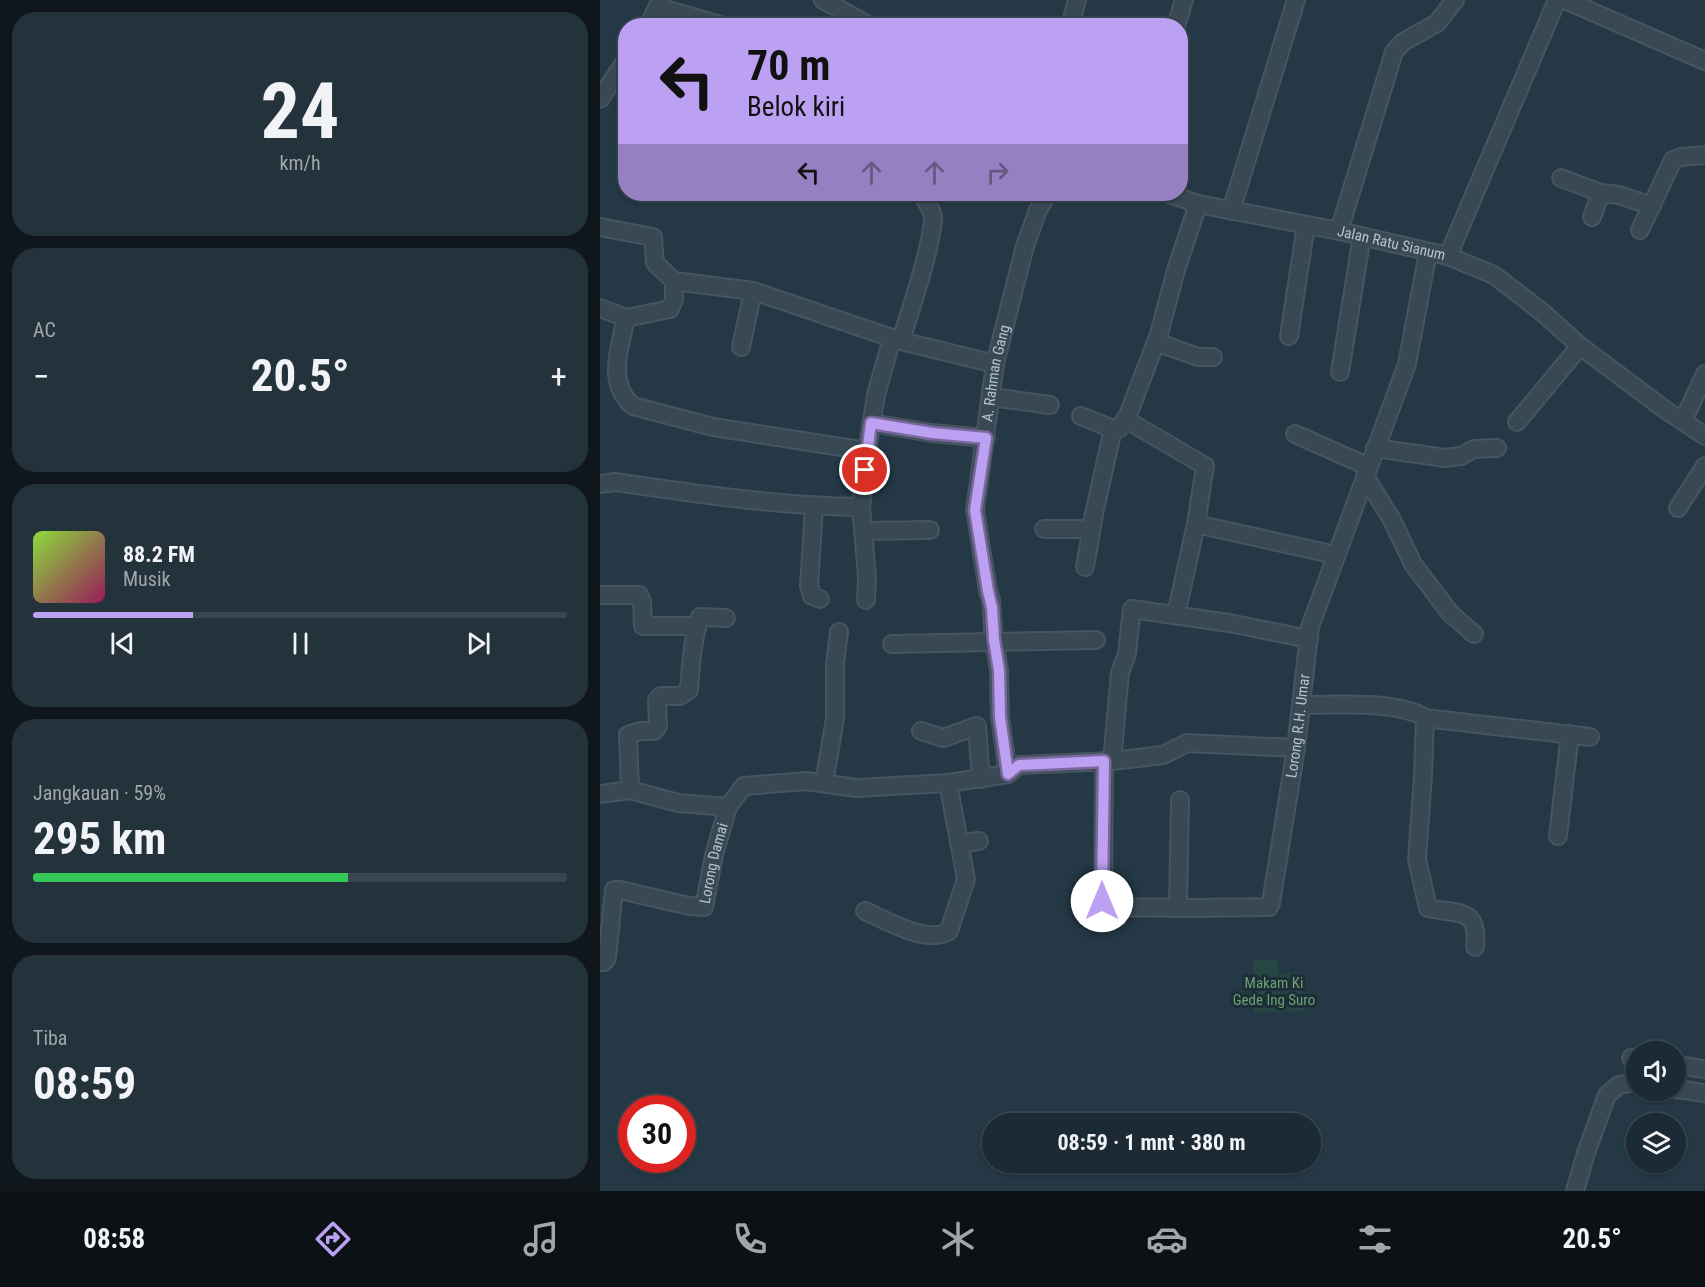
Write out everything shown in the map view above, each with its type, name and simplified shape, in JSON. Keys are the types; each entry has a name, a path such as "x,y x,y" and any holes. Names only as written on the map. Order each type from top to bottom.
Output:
{"street":[{"path":"823,0 856,18"},
{"path":"1072,18 1077,0"},
{"path":"1178,18 1184,0"},
{"path":"1231,211 1296,0"},
{"path":"1339,231 1394,52 1403,42 1437,23 1455,0"},
{"name":"Jalan Ratu Sianum","path":"1188,201 1448,256 1557,0"},
{"path":"1565,0 1705,61"},
{"path":"652,18 659,4 700,18"},
{"path":"600,99 618,72"},
{"path":"1640,230 1672,160 1705,155"},
{"path":"1561,178 1601,193 1619,195 1652,206"},
{"path":"1592,217 1601,193"},
{"path":"866,600 867,577 861,507 871,423 876,395 925,256 933,217 925,201"},
{"name":"A. Rahman Gang","path":"1008,774 1000,717 999,670 991,600 975,510 995,364 1025,246 1044,201"},
{"path":"1085,567 1091,529 1119,424 1156,342 1176,270 1198,204"},
{"path":"1289,336 1306,225"},
{"path":"600,227 653,237 655,263 674,281 753,291 896,340 995,364"},
{"path":"1340,372 1362,236"},
{"name":"Lorong R.H. Umar","path":"1108,761 1103,904 1107,907 1178,908 1267,908 1270,905 1296,748 1310,627 1407,364 1428,252"},
{"path":"1448,256 1494,275 1542,312 1580,346 1705,436"},
{"path":"600,308 626,318 670,309 675,294 674,281"},
{"path":"741,347 753,291"},
{"path":"626,318 617,360 616,377 627,401 633,406 713,427 867,451"},
{"path":"1156,342 1198,357 1213,357"},
{"path":"1517,422 1580,346"},
{"path":"1683,421 1705,374"},
{"path":"992,397 1050,405"},
{"path":"1081,416 1119,424 1205,466 1196,524 1176,615"},
{"path":"871,423 932,433 986,438"},
{"path":"1295,434 1367,471 1413,564 1450,613 1474,634"},
{"path":"1375,448 1445,458 1461,456 1474,450 1497,448"},
{"path":"1678,508 1705,466"},
{"path":"600,484 615,482 726,499 814,507 861,507"},
{"path":"814,507 808,586 812,596 820,599"},
{"path":"1196,524 1336,555"},
{"path":"1044,529 1091,529"},
{"path":"863,531 930,530"},
{"path":"600,595 639,595 642,601 643,626 697,626"},
{"path":"1108,761 1120,673 1127,654 1131,610 1135,608 1309,639"},
{"path":"630,790 628,735 640,731 654,731 658,726 657,700 661,696 680,696 689,690 690,664 700,617 726,618"},
{"path":"824,783 834,719 838,632"},
{"path":"892,644 994,640 1096,640"},
{"path":"1301,705 1389,707 1414,712 1425,718 1590,737"},
{"path":"1425,718 1417,859 1428,908 1471,918 1475,924 1474,947"},
{"path":"921,731 943,738 977,726 981,779"},
{"path":"1558,836 1570,734"},
{"path":"600,794 630,790 678,803 728,807 743,788 806,780 856,788 948,783 1008,774 1019,765 1108,761 1163,755 1187,743 1296,748"},
{"path":"865,910 911,932 938,935 947,933 951,927 966,879 948,783"},
{"path":"1178,908 1180,800"},
{"name":"Lorong Damai","path":"600,962 604,962 607,958 605,918 613,891 704,907 714,855 728,807"},
{"path":"960,843 979,842"},
{"path":"1686,1066 1705,1069"},
{"path":"1575,1191 1607,1095 1619,1085 1626,1084"},
{"path":"1686,1091 1705,1094"}],"green space":[{"name":"Makam Ki Gede Ing Suro","path":"1277,959 1279,974 1301,973 1303,1011 1254,1013 1253,960"}],"route":[{"path":"865,470 871,423 932,433 986,438 975,510 991,600 999,670 1000,717 1008,774 1019,765 1104,761 1102,901"}]}
